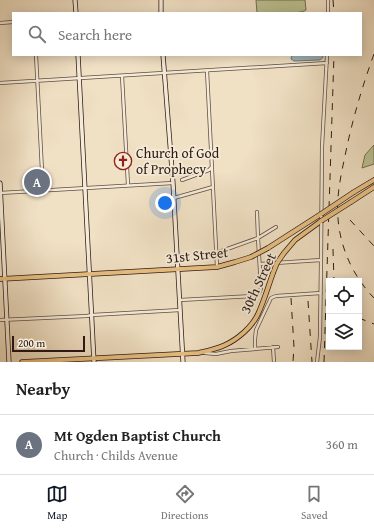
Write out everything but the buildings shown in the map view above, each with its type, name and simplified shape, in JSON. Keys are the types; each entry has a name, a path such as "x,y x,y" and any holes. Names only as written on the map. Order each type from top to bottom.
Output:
{"main road":[{"name":"31st Street","path":"2,279 217,267 251,257 268,248 374,180"},
{"name":"30th Street","path":"22,362 137,358 183,353 198,353 226,345 238,337 258,316 278,263 295,240 321,221 374,187"}],"street":[{"path":"75,0 76,12"},
{"path":"161,0 161,12"},
{"path":"328,0 328,12"},
{"path":"0,23 12,22"},
{"path":"36,56 43,190"},
{"path":"78,56 94,360"},
{"path":"163,56 174,198 183,362"},
{"path":"317,362 320,337 322,147 327,56"},
{"path":"0,83 327,63"},
{"path":"207,71 217,267"},
{"path":"122,76 128,185"},
{"path":"182,180 212,167"},
{"path":"0,183 2,279 9,362"},
{"path":"0,193 173,183"},
{"path":"174,198 213,187"},
{"path":"180,300 257,296 260,293 257,212"},
{"path":"216,253 258,238 276,227"},
{"path":"260,264 321,260"},
{"path":"255,348 256,330 271,298 276,296 320,293"},
{"path":"0,320 180,310"},
{"path":"273,347 274,362"},
{"name":"30th Street","path":"198,353 216,354 255,348 278,347"}],"green space":[{"path":"256,0 305,0 306,10 302,12 257,12"},
{"path":"374,145 374,164 362,168 365,155"}],"water":[{"path":"292,56 323,56 319,60 294,61 291,59"}],"railway":[{"path":"333,0 334,12"},
{"path":"374,54 365,79 348,143 338,198 339,225 345,252 357,276 374,298"},
{"path":"324,362 334,56"},
{"path":"350,220 374,246"},
{"path":"333,249 334,278"},
{"path":"291,298 294,347 293,362"},
{"path":"308,301 312,362"},
{"path":"362,319 374,324"}],"place":[{"name":"Church of God of Prophecy","path":"123,161"},
{"name":"Mt Ogden Baptist Church","path":"37,182"}]}
